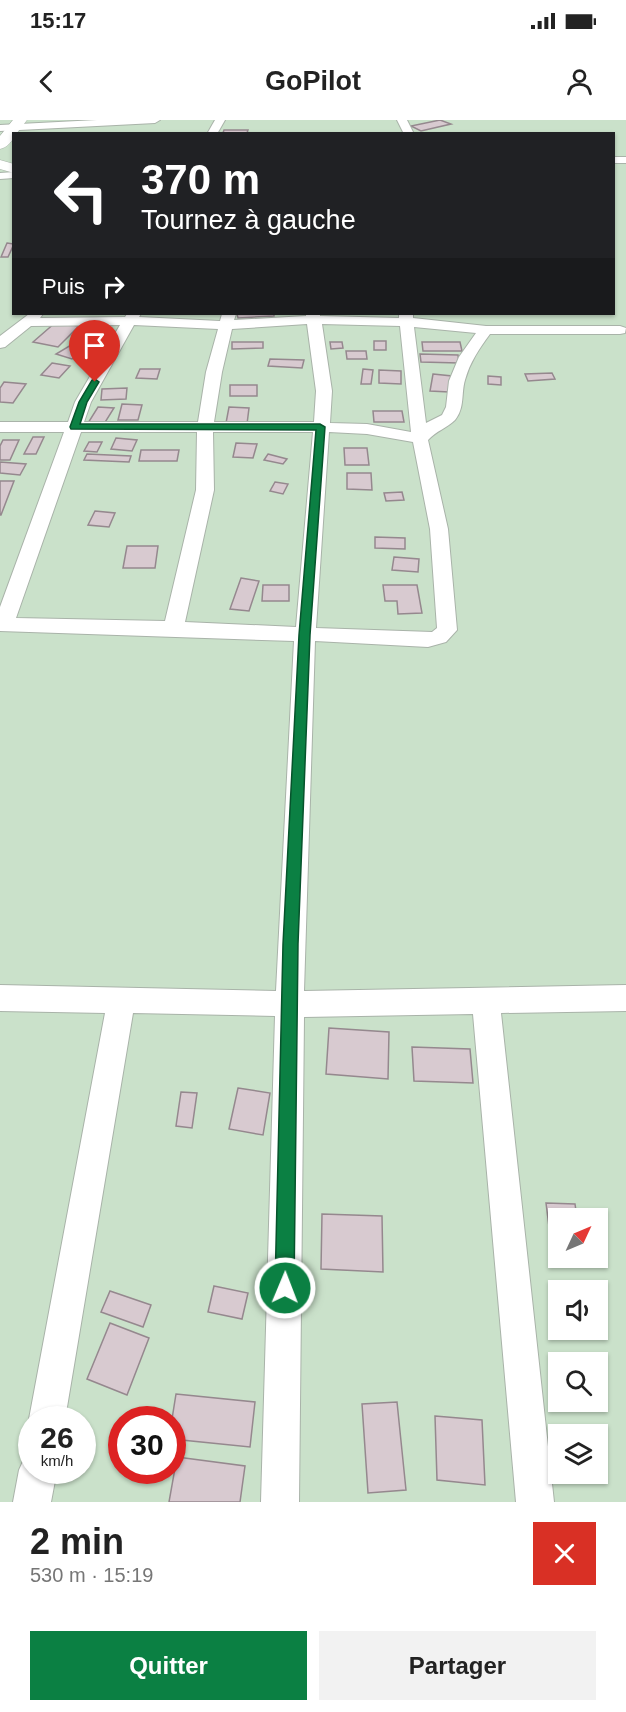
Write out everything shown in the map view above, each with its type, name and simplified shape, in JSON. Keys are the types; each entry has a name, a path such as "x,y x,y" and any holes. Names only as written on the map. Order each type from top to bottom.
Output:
{"highway":[{"path":"0,145 11,125"}],"street":[{"path":"11,125 155,120"},
{"path":"133,317 83,402 2,624 174,628 428,640 439,637 447,630 439,529 420,439 407,318"},
{"path":"280,1502 291,944 304,635 324,391 313,317"},
{"path":"0,344 11,333 33,318 407,318 486,330 620,330"},
{"path":"174,628 205,490 205,427 214,372 228,319"},
{"path":"420,439 430,428 448,418 454,407 457,381 466,357 486,330"},
{"path":"0,427 320,427 367,429 420,439"},
{"path":"0,998 291,1004 626,998"},
{"path":"49,1406 121,1000"},
{"path":"486,1001 535,1502"},
{"path":"32,1502 35,1484"}],"green space":[{"path":"0,120 626,120 626,1502 0,1502"}],"building":[{"path":"440,120 451,124 421,131 411,126"},
{"path":"224,130 248,130 247,132 223,132"},
{"path":"7,243 12,244 8,257 1,257"},
{"path":"237,315 274,315 274,316 238,318"},
{"path":"56,322 79,326 58,347 33,342"},
{"path":"374,341 386,341 386,350 374,350"},
{"path":"232,342 263,342 263,348 232,349"},
{"path":"330,342 342,342 343,348 331,349"},
{"path":"422,342 460,342 462,351 423,351"},
{"path":"71,345 86,349 72,359 56,354"},
{"path":"346,351 366,351 367,359 347,359"},
{"path":"420,354 458,355 459,363 421,362"},
{"path":"270,359 304,360 302,368 268,366"},
{"path":"52,363 70,366 59,378 41,375"},
{"path":"140,369 160,369 157,379 136,378"},
{"path":"363,369 373,370 371,384 361,384"},
{"path":"379,370 401,371 401,384 379,383"},
{"path":"552,373 555,379 528,381 525,374"},
{"path":"433,374 452,376 449,392 430,391"},
{"path":"488,376 501,377 501,385 488,384"},
{"path":"4,382 26,384 13,403 0,402 0,388"},
{"path":"230,385 257,385 257,396 230,396"},
{"path":"127,388 126,399 101,400 102,389"},
{"path":"122,404 142,405 138,420 118,420"},
{"path":"98,407 114,408 104,424 88,423"},
{"path":"229,407 249,408 247,424 226,423"},
{"path":"373,411 402,411 404,422 374,422"},
{"path":"33,437 44,437 36,454 24,454"},
{"path":"116,438 137,440 132,451 111,449"},
{"path":"3,440 19,440 10,460 0,460 0,446"},
{"path":"89,442 102,442 97,452 84,451"},
{"path":"236,443 257,444 253,458 233,457"},
{"path":"344,448 367,448 369,465 345,465"},
{"path":"141,450 179,450 177,461 139,461"},
{"path":"87,454 131,456 129,462 84,460"},
{"path":"268,454 287,459 283,464 264,460"},
{"path":"0,462 26,464 20,475 0,473"},
{"path":"347,473 371,473 372,490 347,489"},
{"path":"0,481 14,481 1,515 0,515"},
{"path":"275,482 288,484 283,494 270,491"},
{"path":"402,492 404,500 386,501 384,493"},
{"path":"95,511 115,513 109,527 88,525"},
{"path":"375,537 405,538 405,549 375,548"},
{"path":"127,546 158,546 155,568 123,568"},
{"path":"394,557 419,559 418,572 392,570"},
{"path":"241,578 259,581 249,611 230,609"},
{"path":"263,585 289,585 289,601 262,601"},
{"path":"383,585 417,585 422,613 398,614 397,601 385,601"},
{"path":"329,1028 389,1032 388,1079 326,1074"},
{"path":"412,1047 470,1049 473,1083 414,1081"},
{"path":"238,1088 270,1093 263,1135 229,1129"},
{"path":"181,1092 197,1093 192,1128 176,1126"},
{"path":"546,1203 575,1204 576,1208 548,1208 548,1219"},
{"path":"322,1214 382,1216 383,1272 321,1269"},
{"path":"214,1286 248,1293 242,1319 208,1312"},
{"path":"110,1291 151,1305 143,1327 101,1312"},
{"path":"110,1323 149,1338 127,1395 87,1379"},
{"path":"176,1394 255,1402 250,1447 186,1440 186,1406 174,1406"},
{"path":"397,1402 406,1490 368,1493 362,1404"},
{"path":"435,1416 482,1420 485,1485 437,1480"},
{"path":"186,1458 245,1466 240,1502 169,1502 172,1484 186,1484"}],"route":[{"path":"95,382 83,402 74,427 320,427 304,635 291,944 285,1288"}]}
